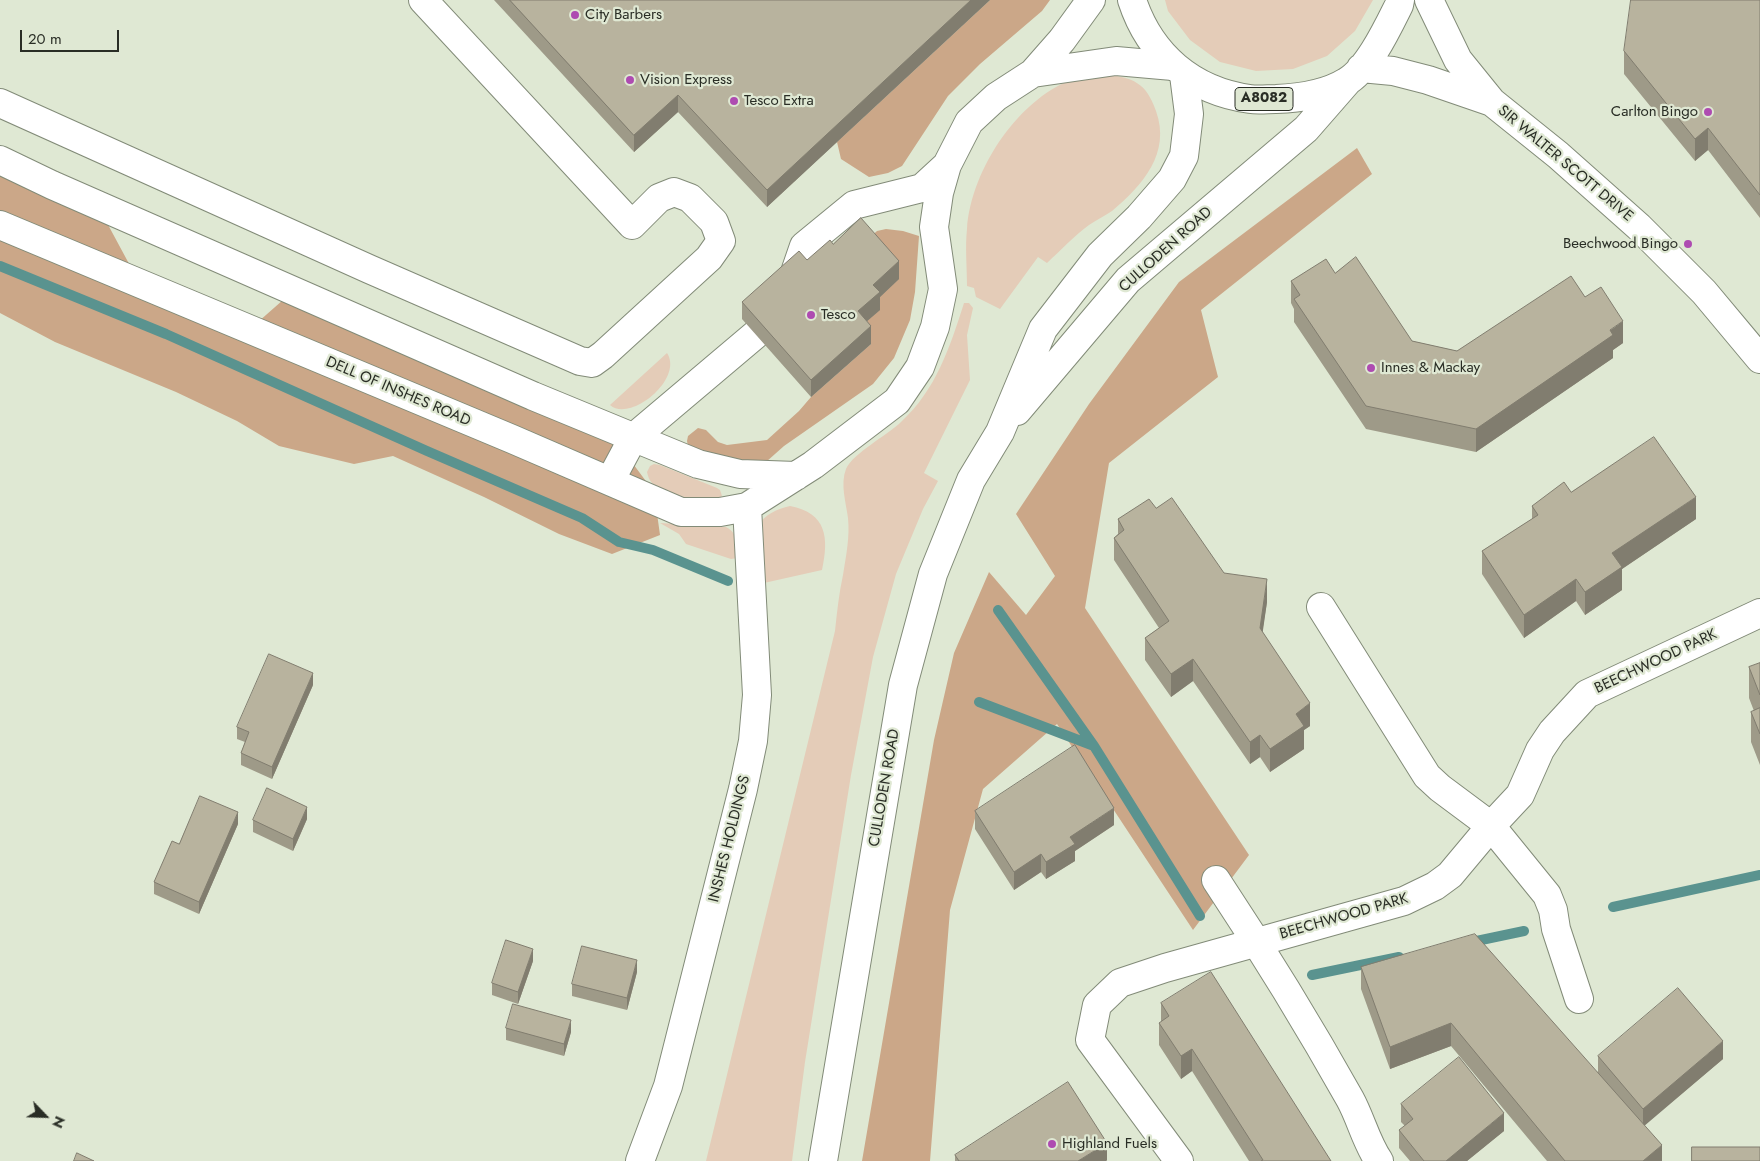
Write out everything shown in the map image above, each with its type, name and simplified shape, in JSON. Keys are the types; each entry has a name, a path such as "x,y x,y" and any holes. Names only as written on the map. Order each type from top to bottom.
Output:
{"street":[{"path":"0,103 368,269 580,361 592,363 709,258 721,241 714,222 690,198 674,192 659,198 632,225 423,0"},
{"name":"DELL OF INSHES ROAD","path":"0,225 681,512 720,512 746,507 813,466 898,401 920,367 934,328 942,289 934,227 938,192 947,165 969,122 996,97 1033,73 1062,40 1091,0"},
{"name":"A8082","path":"1132,0 1138,18 1154,45 1179,70 1220,92 1251,99 1297,98 1320,93 1354,75"},
{"name":"CULLODEN ROAD","path":"1000,432 1128,280 1306,129 1354,75 1380,42 1400,0"},
{"name":"SIR WALTER SCOTT DRIVE","path":"1429,0 1458,60 1492,102 1558,155 1639,227 1704,292 1760,359"},
{"name":"DELL OF INSHES ROAD","path":"1033,73 1116,61 1179,70"},
{"name":"CULLODEN ROAD","path":"823,1161 903,685 933,574 971,480 1000,432 1043,329 1100,256 1139,218 1172,179 1184,156 1189,114 1179,70"},
{"name":"SIR WALTER SCOTT DRIVE","path":"1354,75 1394,71 1428,80 1492,102"},
{"path":"0,160 488,376 698,464 740,474 796,476"},
{"path":"610,481 633,438 781,313 804,246 854,205 922,188 947,165"},
{"name":"INSHES HOLDINGS","path":"640,1161 668,1086 743,789 753,741 756,695 746,507"},
{"path":"1321,607 1427,776 1490,826 1547,895 1579,998"},
{"name":"BEECHWOOD PARK","path":"1179,1161 1090,1040 1097,1005 1120,983 1165,968 1404,901 1435,886 1450,875 1490,826 1520,795 1540,750 1552,732 1588,694 1760,613"},
{"path":"1216,880 1257,942 1351,1101 1373,1153 1379,1161"}],"shaded area":[{"path":"990,0 1050,0 1042,11 980,64 948,96 902,166 888,173 869,177 841,159 837,142"},
{"path":"1165,0 1373,0 1355,31 1327,56 1293,69 1256,71 1220,62 1190,40 1168,11"},
{"path":"1105,74 1123,77 1137,83 1152,101 1160,126 1160,141 1151,167 1144,179 1123,201 1112,211 1083,229 1047,263 1038,257 1000,309 976,297 974,288 967,286 967,229 978,182 989,159 1002,137 1037,100 1057,86 1079,77"},
{"path":"1357,148 1372,174 1201,310 1218,377 1109,463 1085,608 1249,855 1193,930 1057,724 983,789 950,910 930,1161 862,1161 934,740 954,653 989,572 1026,615 1055,576 1016,514 1089,404 1179,282"},
{"path":"0,170 106,221 134,273 258,322 283,300 619,445 654,492 660,535 612,554 559,534 484,497 393,456 354,464 279,446 237,421 176,392 55,342 0,313"},
{"path":"886,229 903,231 919,236 915,292 910,320 894,358 873,384 784,446 766,462 735,464 688,446 688,436 698,428 706,430 718,442 727,445 767,440 799,411 811,397 871,344 858,329 879,310 866,241 877,231"},
{"path":"964,303 969,303 973,308 967,335 970,380 924,473 938,481 923,509 896,574 873,657 851,775 805,1062 792,1161 706,1161 835,631 848,539 848,518 843,487 844,475 850,463 856,457 901,422 924,396 947,352"},
{"path":"667,353 670,363 668,375 662,386 652,396 630,408 619,409 610,405"},
{"path":"654,464 717,488 722,496 716,499 697,499 665,491 652,483 649,478 647,472 650,466"},
{"path":"790,506 812,514 823,529 825,547 822,570 755,585 758,526 764,518 772,513"},
{"path":"660,523 726,527 735,536 738,558 731,559 686,544 679,534"}],"building":[{"name":"Tesco Extra","path":"510,0 971,0 767,190 678,95 634,135"},
{"name":"Carlton Bingo","path":"1631,0 1760,0 1760,195 1708,128 1695,139 1624,51"},
{"name":"Tesco","path":"861,218 899,261 873,285 880,292 858,311 871,326 811,380 742,302 799,251 807,260 830,240 833,244"},
{"path":"1356,257 1412,341 1457,351 1571,276 1585,297 1601,287 1623,321 1610,330 1613,335 1476,429 1366,406 1294,299 1300,295 1291,281 1326,259 1335,273"},
{"path":"1654,437 1696,497 1612,553 1622,567 1585,592 1576,579 1524,615 1482,551 1538,515 1532,506 1564,482 1571,492"},
{"path":"1172,498 1224,573 1267,579 1260,628 1310,703 1296,714 1304,726 1270,749 1260,735 1250,742 1193,659 1171,674 1145,638 1169,621 1114,538 1124,530 1118,519 1149,499 1156,508"},
{"path":"269,654 313,673 272,767 241,753 249,732 237,727"},
{"path":"1760,663 1760,695 1749,667"},
{"path":"1760,708 1760,734 1751,712"},
{"path":"1075,745 1114,808 1070,837 1075,844 1046,862 1041,854 1014,872 975,811"},
{"path":"267,788 307,807 293,839 253,820"},
{"path":"200,796 238,812 199,902 154,882 172,841 179,844"},
{"path":"1475,934 1662,1145 1643,1161 1565,1161 1451,1023 1390,1047 1361,967"},
{"path":"506,940 533,949 518,992 492,983"},
{"path":"582,946 637,960 627,998 572,984"},
{"path":"1211,972 1331,1161 1261,1161 1263,1160 1192,1049 1181,1056 1159,1023 1169,1016 1161,1003"},
{"path":"1678,988 1723,1041 1643,1109 1598,1056"},
{"path":"513,1004 571,1020 564,1044 506,1028"},
{"path":"1459,1057 1504,1113 1446,1161 1424,1161 1399,1130 1413,1119 1401,1104"},
{"path":"1068,1082 1107,1143 1078,1161 959,1161 955,1155"},
{"path":"1692,1147 1760,1147 1760,1161 1692,1161"},
{"path":"77,1153 94,1161 74,1161"}],"waterway":[{"path":"0,266 166,334 582,518 619,542 653,550 728,581"},
{"path":"998,610 1094,746"},
{"path":"979,702 1094,746 1200,916"},
{"path":"1613,907 1760,875"},
{"path":"1467,943 1524,931"},
{"path":"1312,975 1399,957"}],"place":[{"name":"City Barbers","path":"575,15"},
{"name":"Vision Express","path":"630,80"},
{"name":"Tesco Extra","path":"734,101"},
{"name":"Carlton Bingo","path":"1708,112"},
{"name":"Beechwood Bingo","path":"1688,244"},
{"name":"Tesco","path":"811,315"},
{"name":"Innes & Mackay","path":"1371,368"},
{"name":"Highland Fuels","path":"1052,1144"}]}
